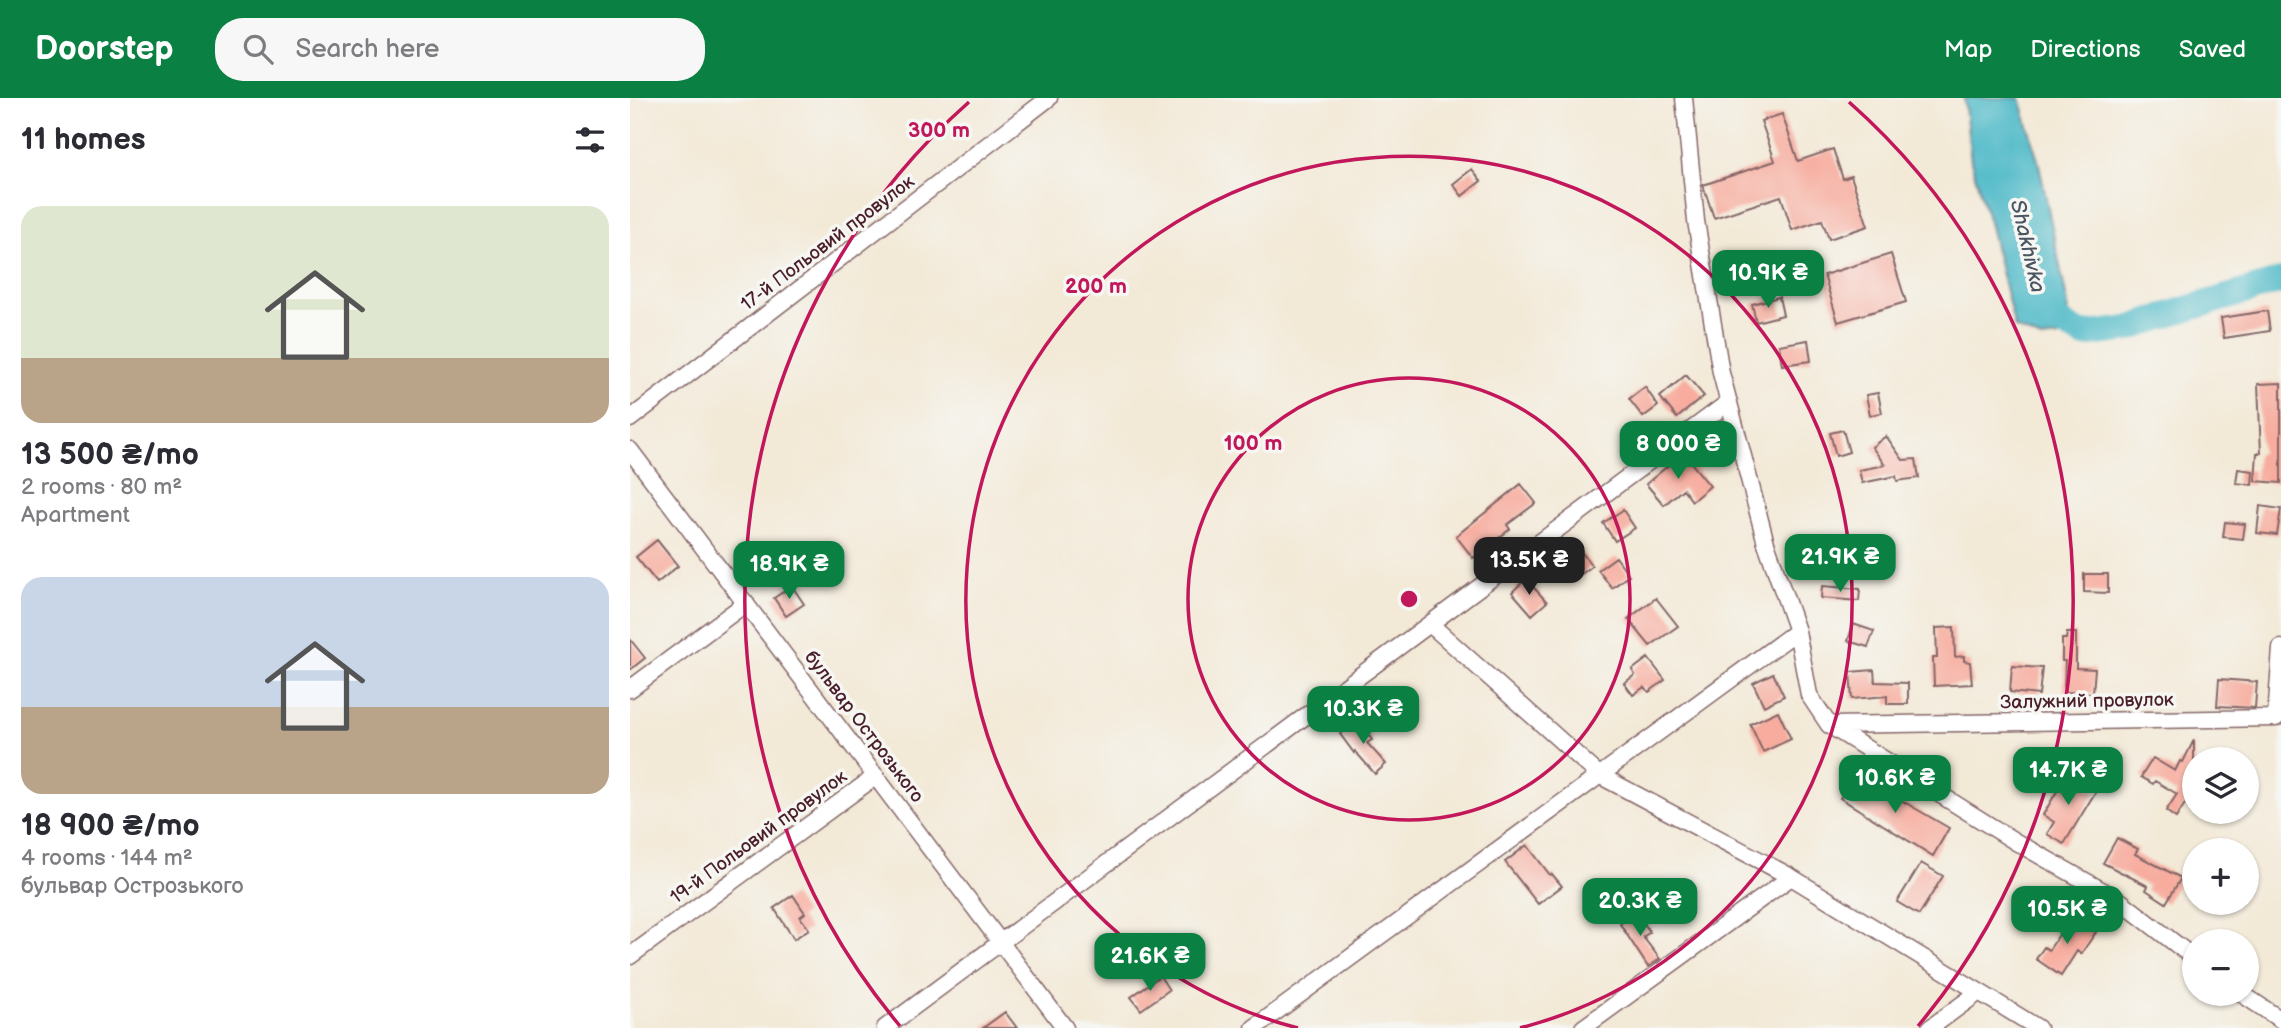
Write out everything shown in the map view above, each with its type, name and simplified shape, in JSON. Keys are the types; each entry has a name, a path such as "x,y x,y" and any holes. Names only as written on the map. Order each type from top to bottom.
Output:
{"street":[{"name":"17-й Польовий провулок","path":"630,419 1049,98"},
{"path":"1684,98 1696,221 1721,373 1766,543 1797,631 1809,695 1829,725 2017,842 2119,900 2182,949"},
{"path":"885,1028 1729,402"},
{"name":"бульвар Острозького","path":"630,450 1065,1028"},
{"path":"630,690 746,603"},
{"path":"1430,624 1599,775 1791,877 2038,1028"},
{"path":"1254,1028 1797,631"},
{"name":"Залужний провулок","path":"1829,725 2278,722 2281,648"},
{"name":"19-й Польовий провулок","path":"630,956 876,776"},
{"path":"1583,1028 1791,877"},
{"path":"1930,1028 1979,992"},
{"path":"2259,1005 2281,1020"}],"water":[{"path":"1964,98 2020,98 2039,164 2068,305 2066,328 2059,337 2041,339 2015,328 1971,161"}],"building":[{"path":"1782,114 1798,161 1833,149 1843,179 1851,176 1868,226 1829,239 1822,220 1792,230 1781,196 1714,218 1703,185 1775,161 1761,121"},
{"path":"1472,169 1481,181 1462,196 1453,184"},
{"path":"1891,254 1906,302 1838,322 1824,275"},
{"path":"1779,297 1783,315 1756,322 1752,304"},
{"path":"2267,311 2270,331 2224,338 2221,318"},
{"path":"1808,340 1811,361 1782,365 1779,345"},
{"path":"1686,375 1704,396 1677,418 1660,397"},
{"path":"2281,383 2281,483 2255,481 2257,453 2261,453 2258,384"},
{"path":"1645,387 1658,406 1643,417 1629,399"},
{"path":"1878,393 1882,413 1870,415 1866,395"},
{"path":"1644,427 1652,435 1636,450 1628,442"},
{"path":"1843,430 1849,452 1836,456 1830,433"},
{"path":"1886,436 1903,460 1916,459 1919,478 1897,481 1896,476 1862,483 1859,470 1885,465 1872,447"},
{"path":"1683,453 1710,486 1692,501 1683,489 1664,505 1646,484"},
{"path":"2238,469 2253,471 2252,485 2236,483"},
{"path":"1521,484 1536,503 1507,525 1510,529 1473,558 1456,536"},
{"path":"2260,506 2281,509 2277,535 2257,533"},
{"path":"1623,510 1635,528 1615,541 1603,523"},
{"path":"2225,522 2245,524 2243,539 2223,537"},
{"path":"1858,537 1860,564 1832,568 1829,540"},
{"path":"657,540 678,566 657,583 636,557"},
{"path":"1574,542 1592,566 1572,581 1554,557"},
{"path":"1616,557 1629,575 1612,588 1598,570"},
{"path":"2084,574 2108,574 2108,593 2084,592"},
{"path":"1526,579 1547,602 1532,615 1512,592"},
{"path":"792,586 804,604 786,616 774,598"},
{"path":"1822,586 1860,589 1859,601 1821,598"},
{"path":"1656,598 1678,626 1650,646 1628,619"},
{"path":"1853,624 1874,631 1868,647 1848,641"},
{"path":"1954,627 1955,657 1964,656 1964,661 1970,662 1972,684 1934,686 1936,628"},
{"path":"2067,633 2076,633 2076,668 2095,669 2093,693 2064,692 2065,661 2062,661 2062,639 2066,639"},
{"path":"630,639 645,658 630,670"},
{"path":"1648,658 1665,680 1649,692 1644,687 1633,695 1624,683 1635,675 1632,670"},
{"path":"2012,666 2042,668 2039,695 2010,692"},
{"path":"1874,670 1875,682 1908,683 1908,704 1887,704 1887,696 1852,699 1850,672"},
{"path":"1773,673 1784,696 1764,706 1753,683"},
{"path":"2219,679 2257,682 2255,708 2217,706"},
{"path":"1778,711 1791,739 1763,752 1750,724"},
{"path":"1359,721 1372,740 1367,743 1386,764 1375,774 1340,734"},
{"path":"2153,758 2175,771 2180,761 2182,808 2176,818 2166,811 2177,794 2155,781 2153,784 2141,777"},
{"path":"1856,774 1949,828 1933,856 1840,798"},
{"path":"2067,774 2096,791 2064,844 2047,834 2054,822 2043,815"},
{"path":"2117,838 2138,849 2135,854 2181,878 2166,903 2146,890 2148,886 2103,863"},
{"path":"1527,845 1562,886 1538,904 1505,862"},
{"path":"1921,863 1943,876 1919,915 1897,902"},
{"path":"793,895 805,913 800,917 809,929 794,939 774,908"},
{"path":"1636,912 1650,932 1643,937 1660,959 1648,967 1620,924"},
{"path":"2072,915 2096,932 2081,954 2077,951 2061,976 2036,959 2044,947 2049,950"},
{"path":"1160,976 1169,990 1141,1010 1131,997"},
{"path":"1005,1012 1017,1028 983,1028"}],"waterway":[{"name":"Shakhivka","path":"2041,304 2044,314 2083,335 2128,329 2281,281"}]}
